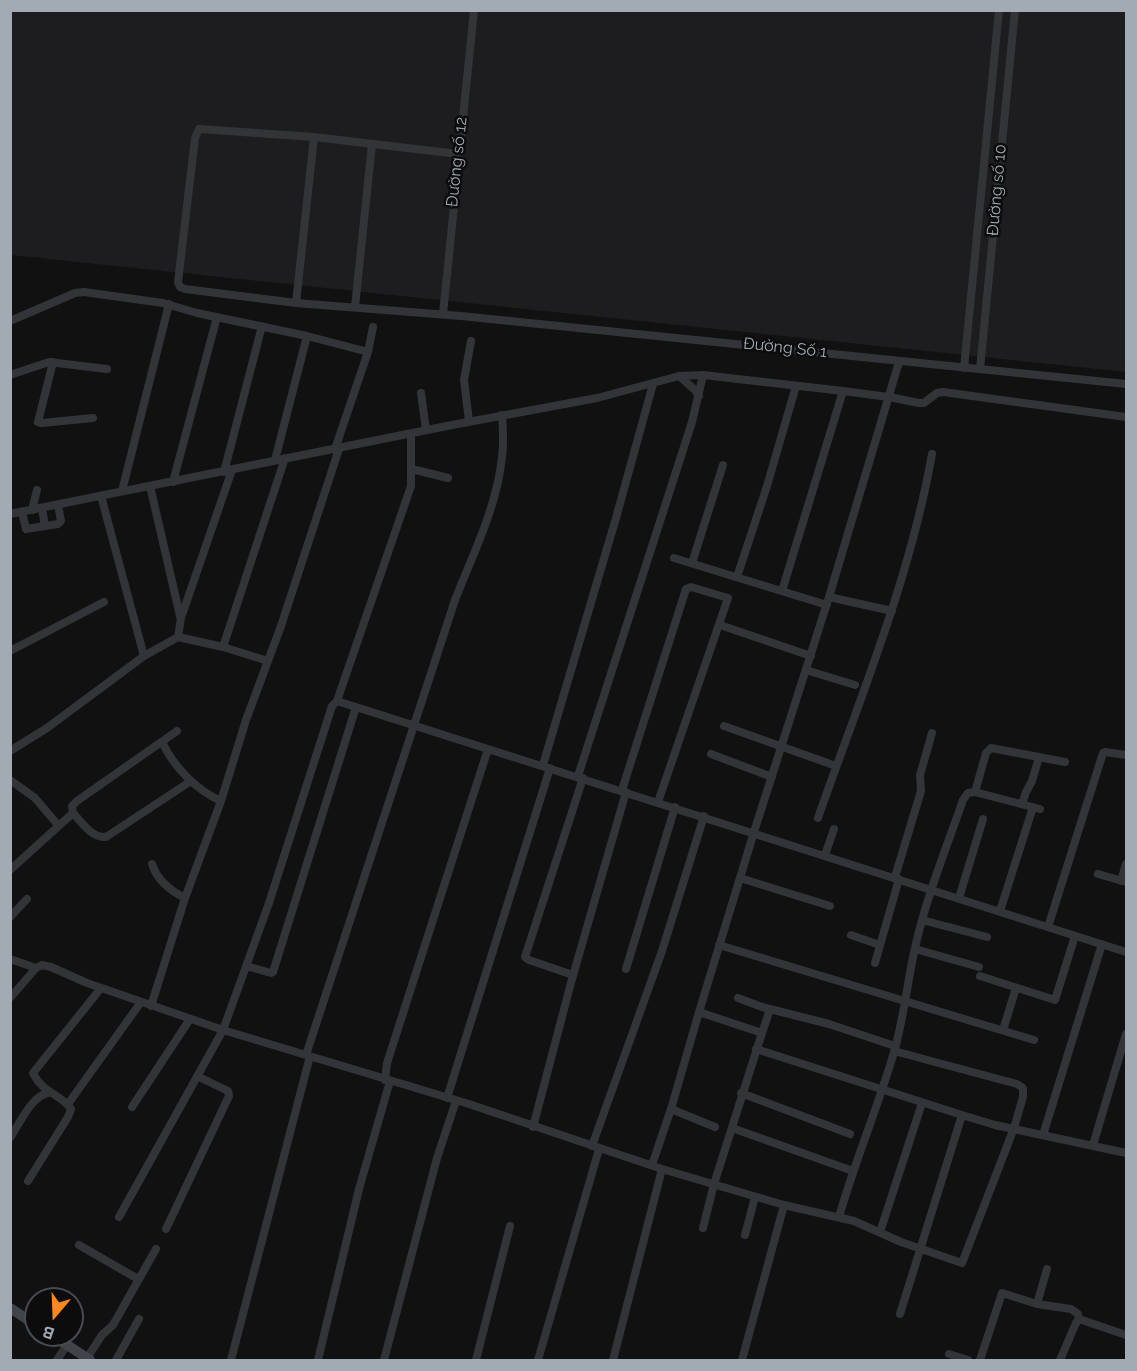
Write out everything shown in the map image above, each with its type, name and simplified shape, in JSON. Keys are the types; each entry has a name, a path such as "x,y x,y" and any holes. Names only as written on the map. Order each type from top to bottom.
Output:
{"main road":[{"path":"10,1308 24,1317"},
{"path":"70,1347 88,1359"}],"street":[{"name":"Đường số 12","path":"443,314 474,10"},
{"name":"Đường số 10","path":"964,368 999,10"},
{"name":"Đường số 10","path":"980,369 1015,10"},
{"name":"Đường Số 1","path":"314,137 198,129 195,138 178,282 180,287 296,303 443,314 1126,384"},
{"path":"296,303 314,137 458,154"},
{"path":"355,307 372,144"},
{"path":"10,321 75,293 130,297 169,304 181,309 307,336 368,352"},
{"path":"122,491 169,304"},
{"path":"173,482 217,317"},
{"path":"178,637 181,618 228,471 262,326"},
{"path":"151,1006 185,898 268,661 368,352 373,327"},
{"path":"275,460 307,336"},
{"path":"469,421 464,380 471,341"},
{"path":"10,375 43,362 107,369"},
{"path":"53,362 38,422 93,418"},
{"path":"652,1165 754,832 828,601 899,362"},
{"path":"10,514 469,421 597,398 679,376 703,375 843,391 890,397 919,404 943,392 1126,417"},
{"path":"573,975 525,957 689,434 703,375"},
{"path":"679,376 699,396"},
{"path":"447,1098 546,766 652,384"},
{"path":"737,577 767,486 796,386"},
{"path":"782,591 843,391"},
{"path":"421,393 426,430"},
{"path":"231,1360 308,1056 455,600 498,483 503,451 502,415"},
{"path":"119,1217 223,1030 269,903 332,706 337,701 411,486 411,434"},
{"path":"818,818 892,611 923,504 932,454"},
{"path":"223,647 285,458"},
{"path":"692,563 723,465"},
{"path":"412,469 448,478"},
{"path":"150,486 181,618"},
{"path":"32,510 37,490"},
{"path":"101,496 144,656"},
{"path":"22,512 26,529 45,526 60,523 58,505"},
{"path":"42,508 45,526"},
{"path":"674,558 782,591 892,611"},
{"path":"533,1127 624,791 687,588 691,587 729,600 658,802"},
{"path":"10,651 104,602"},
{"path":"720,625 811,656"},
{"path":"10,751 46,728 144,656 178,637 223,647 268,661"},
{"path":"806,670 855,685"},
{"path":"337,701 1126,952"},
{"path":"246,966 273,972 356,707"},
{"path":"724,726 836,766"},
{"path":"177,731 77,801 72,806 73,813 93,834 99,838 106,837 191,781"},
{"path":"875,963 921,791 920,775 932,733"},
{"path":"162,742 170,756 191,781 200,790 220,801"},
{"path":"318,1360 388,1080 387,1063 488,749"},
{"path":"975,792 988,749 1065,762"},
{"path":"1048,927 1103,753 1126,755"},
{"path":"711,754 772,777"},
{"path":"1022,804 1039,757"},
{"path":"10,780 35,798 58,825"},
{"path":"839,1217 895,1049 922,920 963,800 968,793 975,792 1036,808 1000,911"},
{"path":"626,969 675,807"},
{"path":"11,868 73,813"},
{"path":"538,1360 596,1148 662,951 704,816"},
{"path":"959,898 983,819"},
{"path":"825,855 834,828"},
{"path":"152,864 155,873 168,887 185,898"},
{"path":"1098,874 1124,882 1126,864"},
{"path":"740,878 830,906"},
{"path":"10,916 27,899"},
{"path":"922,920 987,937"},
{"path":"851,935 880,945"},
{"path":"980,976 1055,1000 1075,936"},
{"path":"1043,1135 1102,944"},
{"path":"719,945 1034,1040"},
{"path":"915,949 979,966"},
{"path":"10,959 36,968"},
{"path":"10,998 36,968 42,965 51,967 101,988 223,1030 447,1098 662,1169 784,1205 839,1217 962,1263 1014,1128 1023,1097 1023,1088 1017,1084 895,1049 829,1024 738,998"},
{"path":"27,1180 71,1109 68,1104 48,1093 33,1072 101,988"},
{"path":"1003,1030 1016,988"},
{"path":"68,1104 141,1002"},
{"path":"703,1227 741,1093 770,1009"},
{"path":"699,1012 762,1033"},
{"path":"132,1107 190,1019"},
{"path":"1093,1145 1126,1034"},
{"path":"756,1049 962,1115 1126,1153"},
{"path":"166,1229 229,1096 228,1091 197,1076"},
{"path":"10,1138 32,1106 43,1094 48,1093"},
{"path":"741,1093 850,1134"},
{"path":"384,1360 437,1158 456,1101"},
{"path":"880,1232 922,1103"},
{"path":"671,1109 715,1126"},
{"path":"900,1314 962,1115"},
{"path":"732,1128 853,1171"},
{"path":"613,1360 662,1169"},
{"path":"744,1235 755,1197"},
{"path":"742,1360 784,1205"},
{"path":"476,1360 510,1226"},
{"path":"79,1245 138,1279"},
{"path":"88,1359 102,1335 113,1325 156,1249"},
{"path":"1038,1304 1047,1269"},
{"path":"980,1360 1002,1293 1038,1304 1071,1309 1078,1314 1079,1319"},
{"path":"116,1360 139,1319"},
{"path":"1079,1319 1126,1335"},
{"path":"1060,1360 1079,1319"},
{"path":"57,1360 66,1347"},
{"path":"949,1354 968,1360"}],"shaded area":[{"path":"11,11 1126,11 1126,372 11,255"}]}
